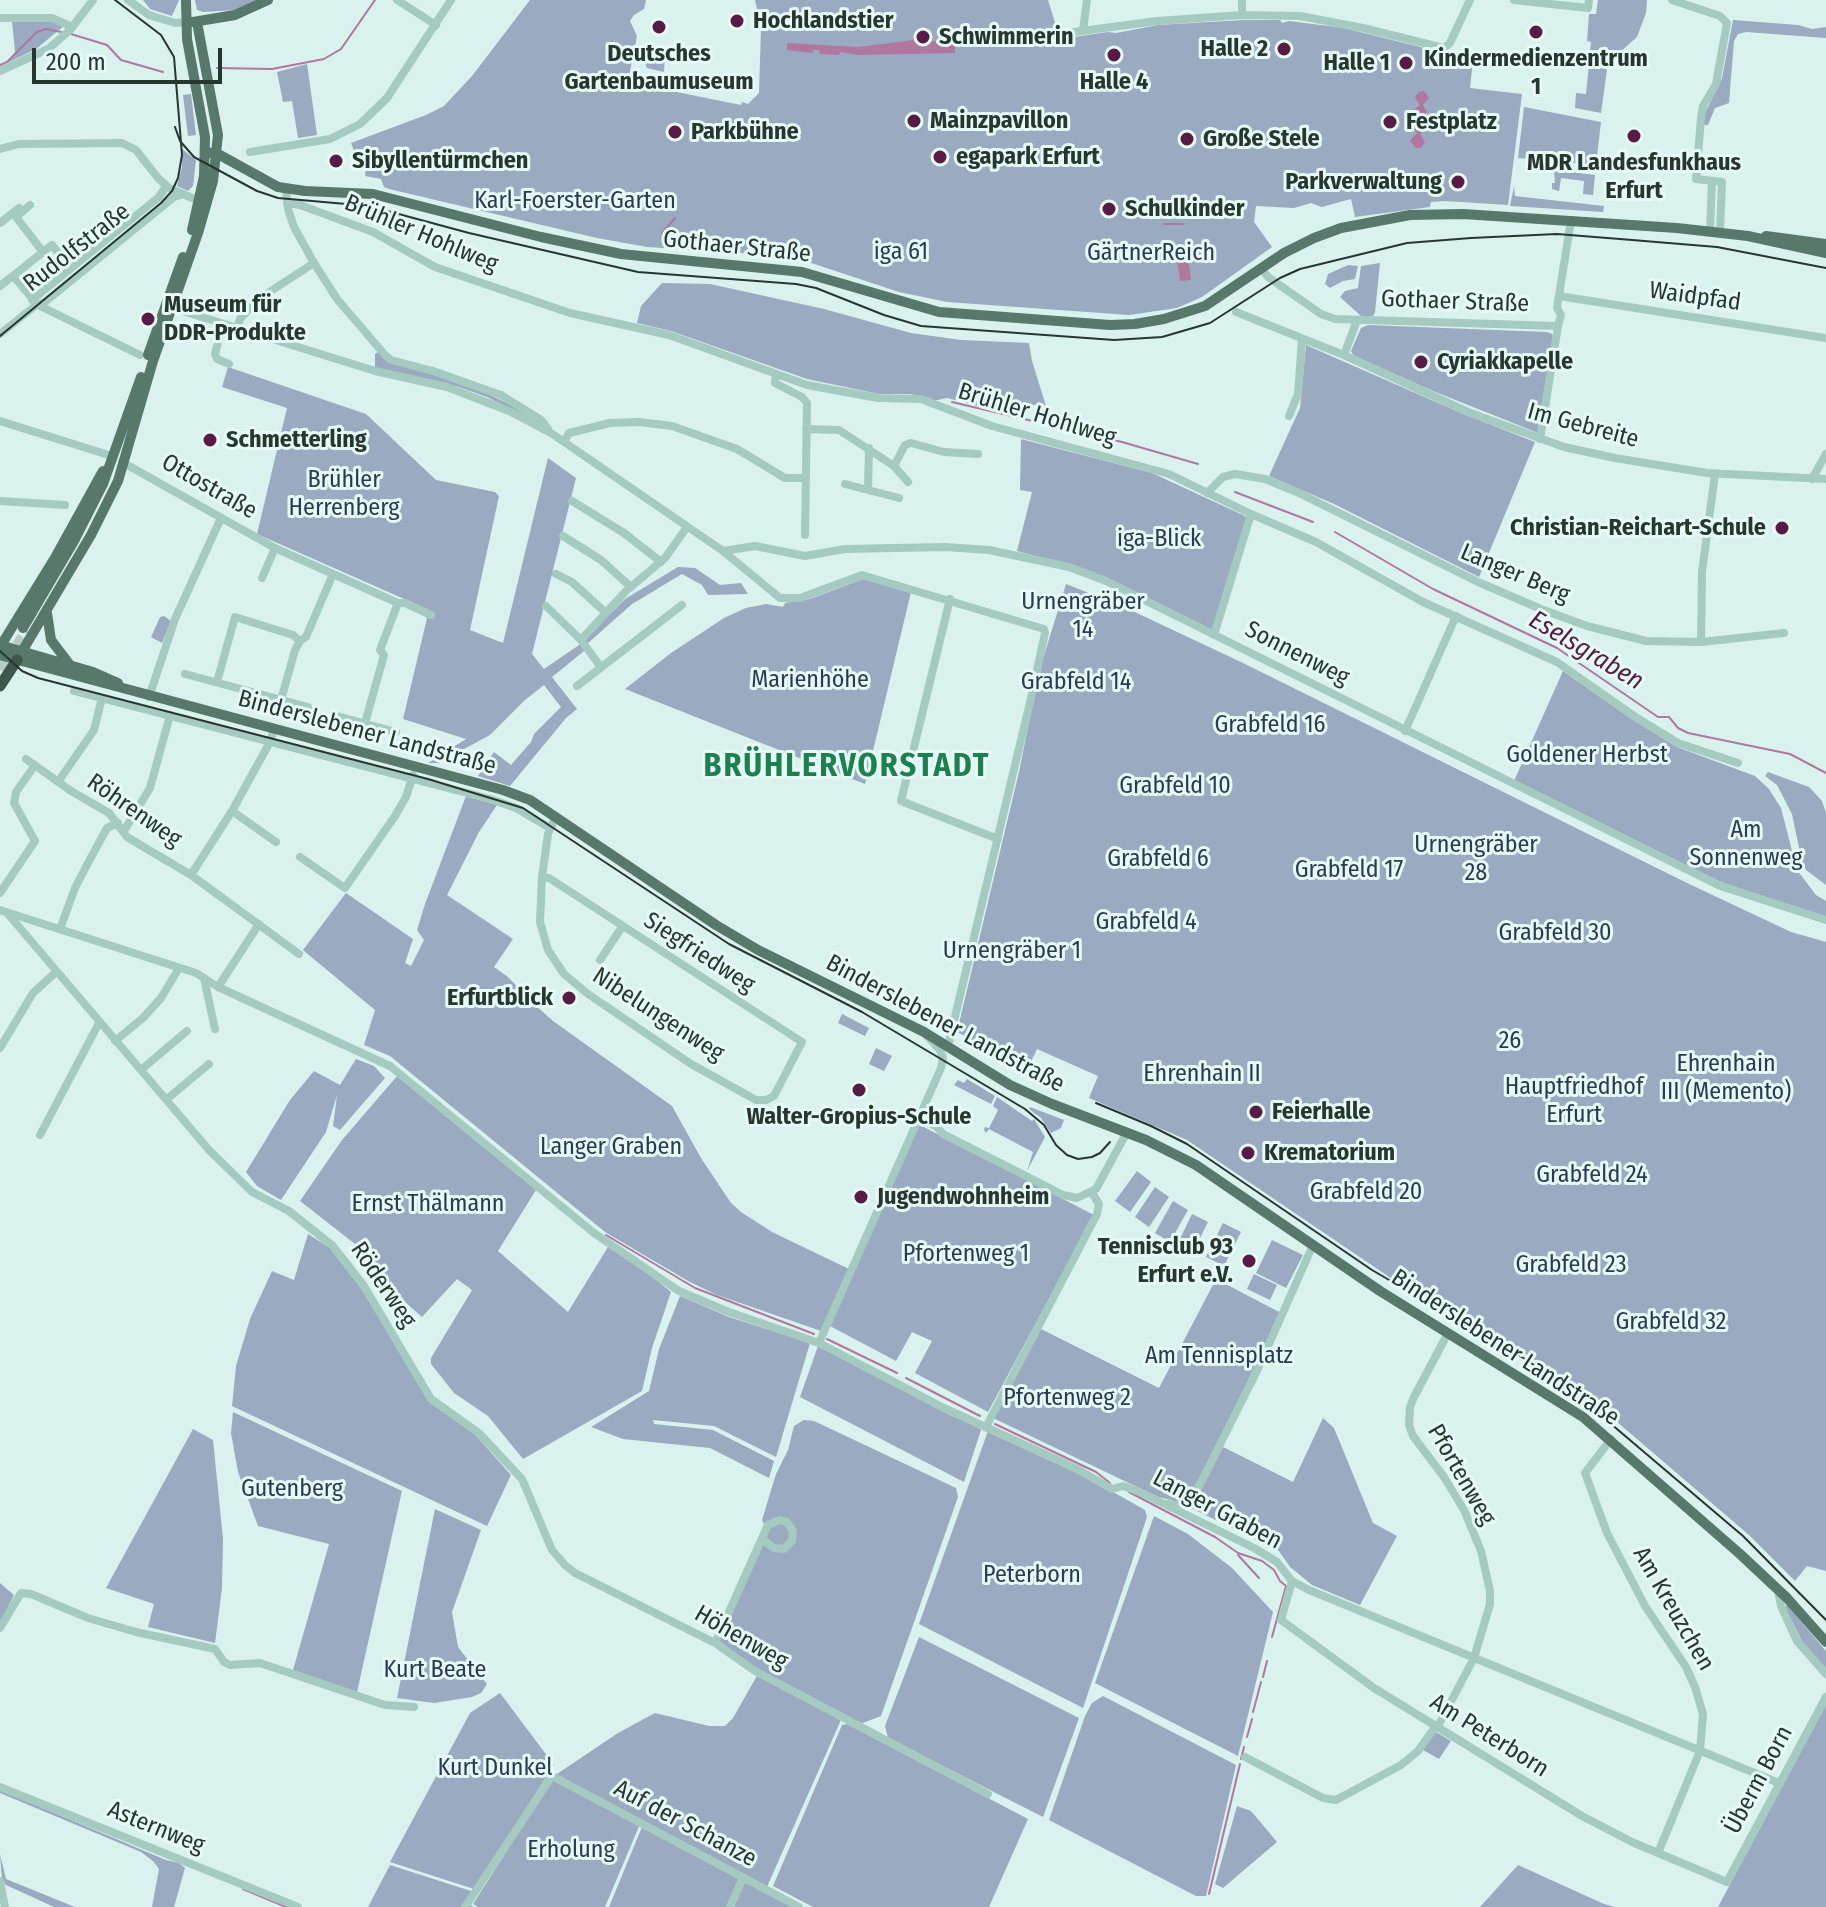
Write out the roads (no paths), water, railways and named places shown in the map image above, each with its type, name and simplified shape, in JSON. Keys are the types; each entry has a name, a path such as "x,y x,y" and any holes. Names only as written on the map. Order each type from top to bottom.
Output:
{"highway":[{"path":"0,686 19,656"}],"main road":[{"path":"192,22 235,15 263,2"},
{"path":"25,629 117,459 173,308 214,178 218,135 186,4"},
{"path":"19,656 107,505 117,459 192,232 199,201 205,137 187,39 192,22"},
{"name":"Gothaer Straße","path":"205,152 218,154 270,184 286,189 373,194 541,237 647,258 802,272 918,308 1110,325 1135,324 1205,306 1261,268 1314,238 1341,228 1387,219 1463,214 1571,220 1785,237 1826,244"},
{"path":"214,178 228,170 240,168"},
{"name":"Gothaer Straße","path":"1748,236 1826,253"},
{"path":"0,646 117,459"},
{"path":"47,612 49,635 72,667"},
{"name":"Binderslebener Landstraße","path":"0,646 19,656 149,697 503,790 530,800 742,941 924,1032 1010,1085 1127,1132 1196,1165 1448,1333 1583,1417 1778,1590 1826,1642"},
{"name":"Binderslebener Landstraße","path":"0,655 72,667 103,676 149,697"}],"street":[{"path":"0,71 36,56 69,31 93,0"},
{"path":"128,0 149,15 175,23 192,22"},
{"path":"397,0 436,25"},
{"path":"250,152 330,139 360,124 387,98 451,0"},
{"path":"1083,30 1087,0"},
{"path":"1242,0 1242,15"},
{"path":"1059,34 1157,21 1242,15 1320,19 1444,48 1450,43 1470,0"},
{"path":"1518,0 1568,3 1588,8 1589,0"},
{"path":"1672,0 1720,16 1727,23 1716,84 1703,106 1696,179 1712,181 1715,232"},
{"path":"0,18 52,18 69,31"},
{"path":"0,149 19,144 122,143 136,150 164,190 199,201"},
{"path":"286,189 294,227 314,263 337,299 385,355 501,395 541,420 551,433"},
{"name":"Rudolfstraße","path":"0,334 164,190"},
{"name":"Rudolfstraße","path":"35,303 180,195"},
{"name":"Brühler Hohlweg","path":"287,203 373,232 449,272 566,312 669,335 807,385 860,396 921,399 992,426 1157,470 1316,542 1361,569 1557,662 1678,743 1738,763"},
{"path":"0,223 30,205"},
{"path":"16,212 43,252"},
{"name":"Gothaer Straße","path":"1261,268 1268,277 1321,314 1335,319 1558,326 1561,315 1557,308 1571,220"},
{"path":"0,286 52,245 67,264"},
{"path":"237,328 240,319 257,300 314,263"},
{"path":"13,276 35,303 140,355"},
{"name":"Waidpfad","path":"1559,296 1826,338"},
{"path":"173,308 388,375 468,394 509,411 551,433 723,551 773,595 785,599 809,595 862,575 1039,626 1045,633 948,1046"},
{"name":"Im Gebreite","path":"1236,312 1344,355 1468,412 1540,439 1615,458 1715,474 1826,479"},
{"path":"1344,355 1357,320"},
{"path":"223,324 215,354 217,359 229,364"},
{"path":"1540,439 1558,326"},
{"path":"1289,416 1298,394 1302,339"},
{"path":"776,375 775,383 802,397 807,403 805,535"},
{"name":"Ottostraße","path":"0,421 117,459 275,548 431,615"},
{"path":"564,442 569,433 610,423 639,422 672,426 737,449 785,478 805,478"},
{"path":"806,429 839,430 894,466 908,482"},
{"path":"894,466 905,445 911,443 944,452 978,454"},
{"path":"868,490 869,448"},
{"path":"1812,479 1826,454"},
{"name":"Langer Berg","path":"1207,493 1223,477 1235,474 1265,479 1332,508 1478,582 1587,626 1646,641 1701,642 1784,633"},
{"path":"1701,642 1702,572 1715,474"},
{"path":"845,484 899,498"},
{"path":"0,501 65,505"},
{"path":"572,501 624,533 661,562"},
{"path":"1214,635 1251,514"},
{"path":"149,697 164,648 221,518"},
{"path":"581,640 631,587 661,562 687,527"},
{"path":"563,536 601,560 631,587"},
{"name":"Sonnenweg","path":"723,551 755,546 805,556 845,549 945,547 989,550 1069,567 1106,581 1720,886 1826,920"},
{"name":"Ottostraße","path":"262,578 275,548"},
{"path":"281,700 300,641 306,637 333,574"},
{"path":"556,574 572,582 606,613"},
{"path":"950,599 901,801 998,839"},
{"path":"365,723 384,655 380,650 398,603"},
{"path":"577,686 682,605"},
{"path":"546,606 581,640 600,666"},
{"path":"1405,731 1456,616"},
{"path":"217,682 235,617 293,635 300,641"},
{"path":"185,674 308,707"},
{"name":"Binderslebener Landstraße","path":"74,691 498,802 516,808 550,828"},
{"path":"58,782 94,730 102,698"},
{"path":"124,831 150,788 170,715"},
{"path":"337,716 396,732"},
{"path":"191,875 232,811 274,729"},
{"name":"Röhrenweg","path":"26,759 109,813 127,837 191,875 299,954"},
{"path":"0,893 35,841 14,803 16,792 35,765"},
{"path":"300,857 345,888 406,797 415,767"},
{"path":"232,811 276,842"},
{"name":"Nibelungenweg","path":"556,816 550,828 542,877 542,933 551,956 575,985 691,1064 756,1100 774,1096 785,1076"},
{"path":"60,929 75,888 107,828 118,823"},
{"name":"Siegfriedweg","path":"542,877 549,878 802,1042 785,1076"},
{"name":"Langer Graben","path":"4,912 204,978 398,1070 594,1233 679,1291 819,1343 1112,1489 1129,1487 1217,1528 1277,1562 1292,1581 1779,1783"},
{"name":"Röderweg","path":"4,912 209,1150 252,1192 289,1211 333,1246 364,1286 431,1399 479,1433 517,1474"},
{"path":"218,987 259,924"},
{"path":"600,960 622,927"},
{"path":"115,1041 161,998 179,968"},
{"path":"0,1048 33,993 55,973"},
{"path":"204,978 215,1029"},
{"path":"40,1135 99,1023"},
{"path":"142,1069 187,1031"},
{"path":"819,1343 943,1058 924,1032"},
{"path":"167,1099 209,1064"},
{"path":"918,1117 937,1127 943,1134 1063,1195 1077,1198 1092,1193 1108,1171 1127,1132"},
{"path":"986,1427 1097,1214 1099,1204 1092,1193"},
{"path":"1159,1503 1183,1506 1193,1498 1264,1357 1313,1245"},
{"name":"Pfortenweg","path":"1245,1757 1330,1800 1342,1798 1411,1758 1436,1728 1474,1658 1490,1604 1481,1551 1455,1493 1420,1446 1409,1425 1414,1397 1448,1333"},
{"name":"Am Kreuzchen","path":"1611,1439 1585,1473 1607,1533 1638,1594 1686,1667 1703,1714 1700,1751 1658,1853"},
{"name":"Höhenweg","path":"517,1474 522,1479 552,1550 575,1573 715,1643 755,1671 988,1794"},
{"path":"715,1643 762,1539"},
{"name":"Am Peterborn","path":"1292,1581 1281,1620 1317,1649 1436,1728 1582,1816 1727,1882"},
{"path":"1778,1590 1781,1606 1797,1641 1826,1674"},
{"path":"0,1628 21,1593 31,1594 88,1618 215,1649 230,1665 260,1663 385,1705 414,1707"},
{"name":"Überm Born","path":"1727,1882 1826,1697"},
{"name":"Auf der Schanze","path":"465,1907 552,1776 799,1907"},
{"name":"Asternweg","path":"0,1787 298,1907"},
{"path":"730,1907 743,1878"},
{"path":"0,1881 5,1907"}],"waterway":[{"path":"217,68 272,69 324,59 341,49 375,0"},
{"path":"0,65 7,62 37,32 46,29 61,32"},
{"path":"71,34 107,45 121,60 163,72"},
{"path":"662,233 675,218"},
{"path":"1164,224 1183,224"},
{"name":"Eselsgraben","path":"952,402 1122,442 1198,464"},
{"name":"Eselsgraben","path":"1235,492 1313,522"},
{"name":"Eselsgraben","path":"1335,532 1433,589 1557,648 1658,717 1669,717 1678,728 1688,733 1790,754 1826,773"},
{"path":"606,1235 695,1288 814,1334"},
{"path":"827,1339 897,1373"},
{"path":"906,1378 980,1416"},
{"path":"995,1424 1096,1472 1110,1483"},
{"path":"1129,1492 1274,1570 1286,1586 1272,1637"},
{"path":"1238,1555 1259,1578"},
{"path":"1263,1677 1267,1661"},
{"path":"1253,1712 1261,1682"},
{"path":"1247,1737 1252,1719"},
{"path":"1241,1759 1244,1747"},
{"path":"1209,1894 1240,1764"},
{"path":"243,1889 286,1907"}],"tunnel":[{"path":"0,670 27,630"}],"tram line":[{"path":"0,336 161,203 178,178 182,155 174,57 161,35 115,0"},
{"path":"175,127 180,141 194,157 257,191 278,198 369,206 638,272 796,284 816,288 921,326 1114,340 1162,337 1210,323 1280,278 1300,269 1407,243 1471,238 1557,234 1717,247 1826,268"},
{"path":"0,651 22,671 38,678 428,779 523,808 729,944 862,1012 1025,1109 1044,1125 1056,1145 1067,1155 1078,1159 1092,1157 1110,1142"},
{"path":"1096,1103 1187,1144 1372,1270 1525,1359 1571,1390 1743,1536 1826,1620"}],"place":[{"name":"Hochlandstier","path":"737,21"},
{"name":"Deutsches Gartenbaumuseum","path":"659,27"},
{"name":"Kindermedienzentrum 1","path":"1536,32"},
{"name":"Schwimmerin","path":"923,37"},
{"name":"Halle 2","path":"1284,49"},
{"name":"Halle 4","path":"1114,55"},
{"name":"Halle 1","path":"1406,63"},
{"name":"Mainzpavillon","path":"914,121"},
{"name":"Festplatz","path":"1390,122"},
{"name":"Parkbühne","path":"675,132"},
{"name":"MDR Landesfunkhaus Erfurt","path":"1634,136"},
{"name":"Große Stele","path":"1187,139"},
{"name":"egapark Erfurt","path":"940,157"},
{"name":"Sibyllentürmchen","path":"336,161"},
{"name":"Parkverwaltung","path":"1458,182"},
{"name":"Schulkinder","path":"1109,209"},
{"name":"Museum für DDR-Produkte","path":"148,319"},
{"name":"Cyriakkapelle","path":"1421,362"},
{"name":"Schmetterling","path":"210,440"},
{"name":"Christian-Reichart-Schule","path":"1782,528"},
{"name":"Erfurtblick","path":"569,998"},
{"name":"Walter-Gropius-Schule","path":"859,1090"},
{"name":"Feierhalle","path":"1256,1112"},
{"name":"Krematorium","path":"1248,1153"},
{"name":"Jugendwohnheim","path":"861,1197"},
{"name":"Tennisclub 93 Erfurt e.V.","path":"1249,1261"}],"district":[{"name":"BRÜHLERVORSTADT","path":"847,767"}],"park label":[{"name":"Karl-Foerster-Garten","path":"575,201"},
{"name":"iga 61","path":"901,252"},
{"name":"GärtnerReich","path":"1151,253"},
{"name":"Brühler Herrenberg","path":"344,494"},
{"name":"iga-Blick","path":"1159,539"},
{"name":"Urnengräber 14","path":"1083,616"},
{"name":"Marienhöhe","path":"810,680"},
{"name":"Grabfeld 14","path":"1076,682"},
{"name":"Grabfeld 16","path":"1270,725"},
{"name":"Goldener Herbst","path":"1587,755"},
{"name":"Grabfeld 10","path":"1175,786"},
{"name":"Am Sonnenweg","path":"1746,844"},
{"name":"Grabfeld 6","path":"1158,859"},
{"name":"Urnengräber 28","path":"1476,859"},
{"name":"Grabfeld 17","path":"1349,870"},
{"name":"Grabfeld 4","path":"1146,922"},
{"name":"Grabfeld 30","path":"1555,933"},
{"name":"Urnengräber 1","path":"1012,951"},
{"name":"26","path":"1510,1041"},
{"name":"Ehrenhain II","path":"1202,1074"},
{"name":"Ehrenhain III (Memento)","path":"1726,1078"},
{"name":"Hauptfriedhof Erfurt","path":"1574,1101"},
{"name":"Grabfeld 24","path":"1592,1175"},
{"name":"Grabfeld 20","path":"1366,1192"},
{"name":"Ernst Thälmann","path":"428,1204"},
{"name":"Pfortenweg 1","path":"966,1254"},
{"name":"Grabfeld 23","path":"1571,1265"},
{"name":"Grabfeld 32","path":"1671,1322"},
{"name":"Am Tennisplatz","path":"1219,1356"},
{"name":"Pfortenweg 2","path":"1067,1398"},
{"name":"Gutenberg","path":"292,1489"},
{"name":"Peterborn","path":"1032,1575"},
{"name":"Kurt Beate","path":"435,1670"},
{"name":"Kurt Dunkel","path":"495,1768"},
{"name":"Erholung","path":"571,1850"}]}
